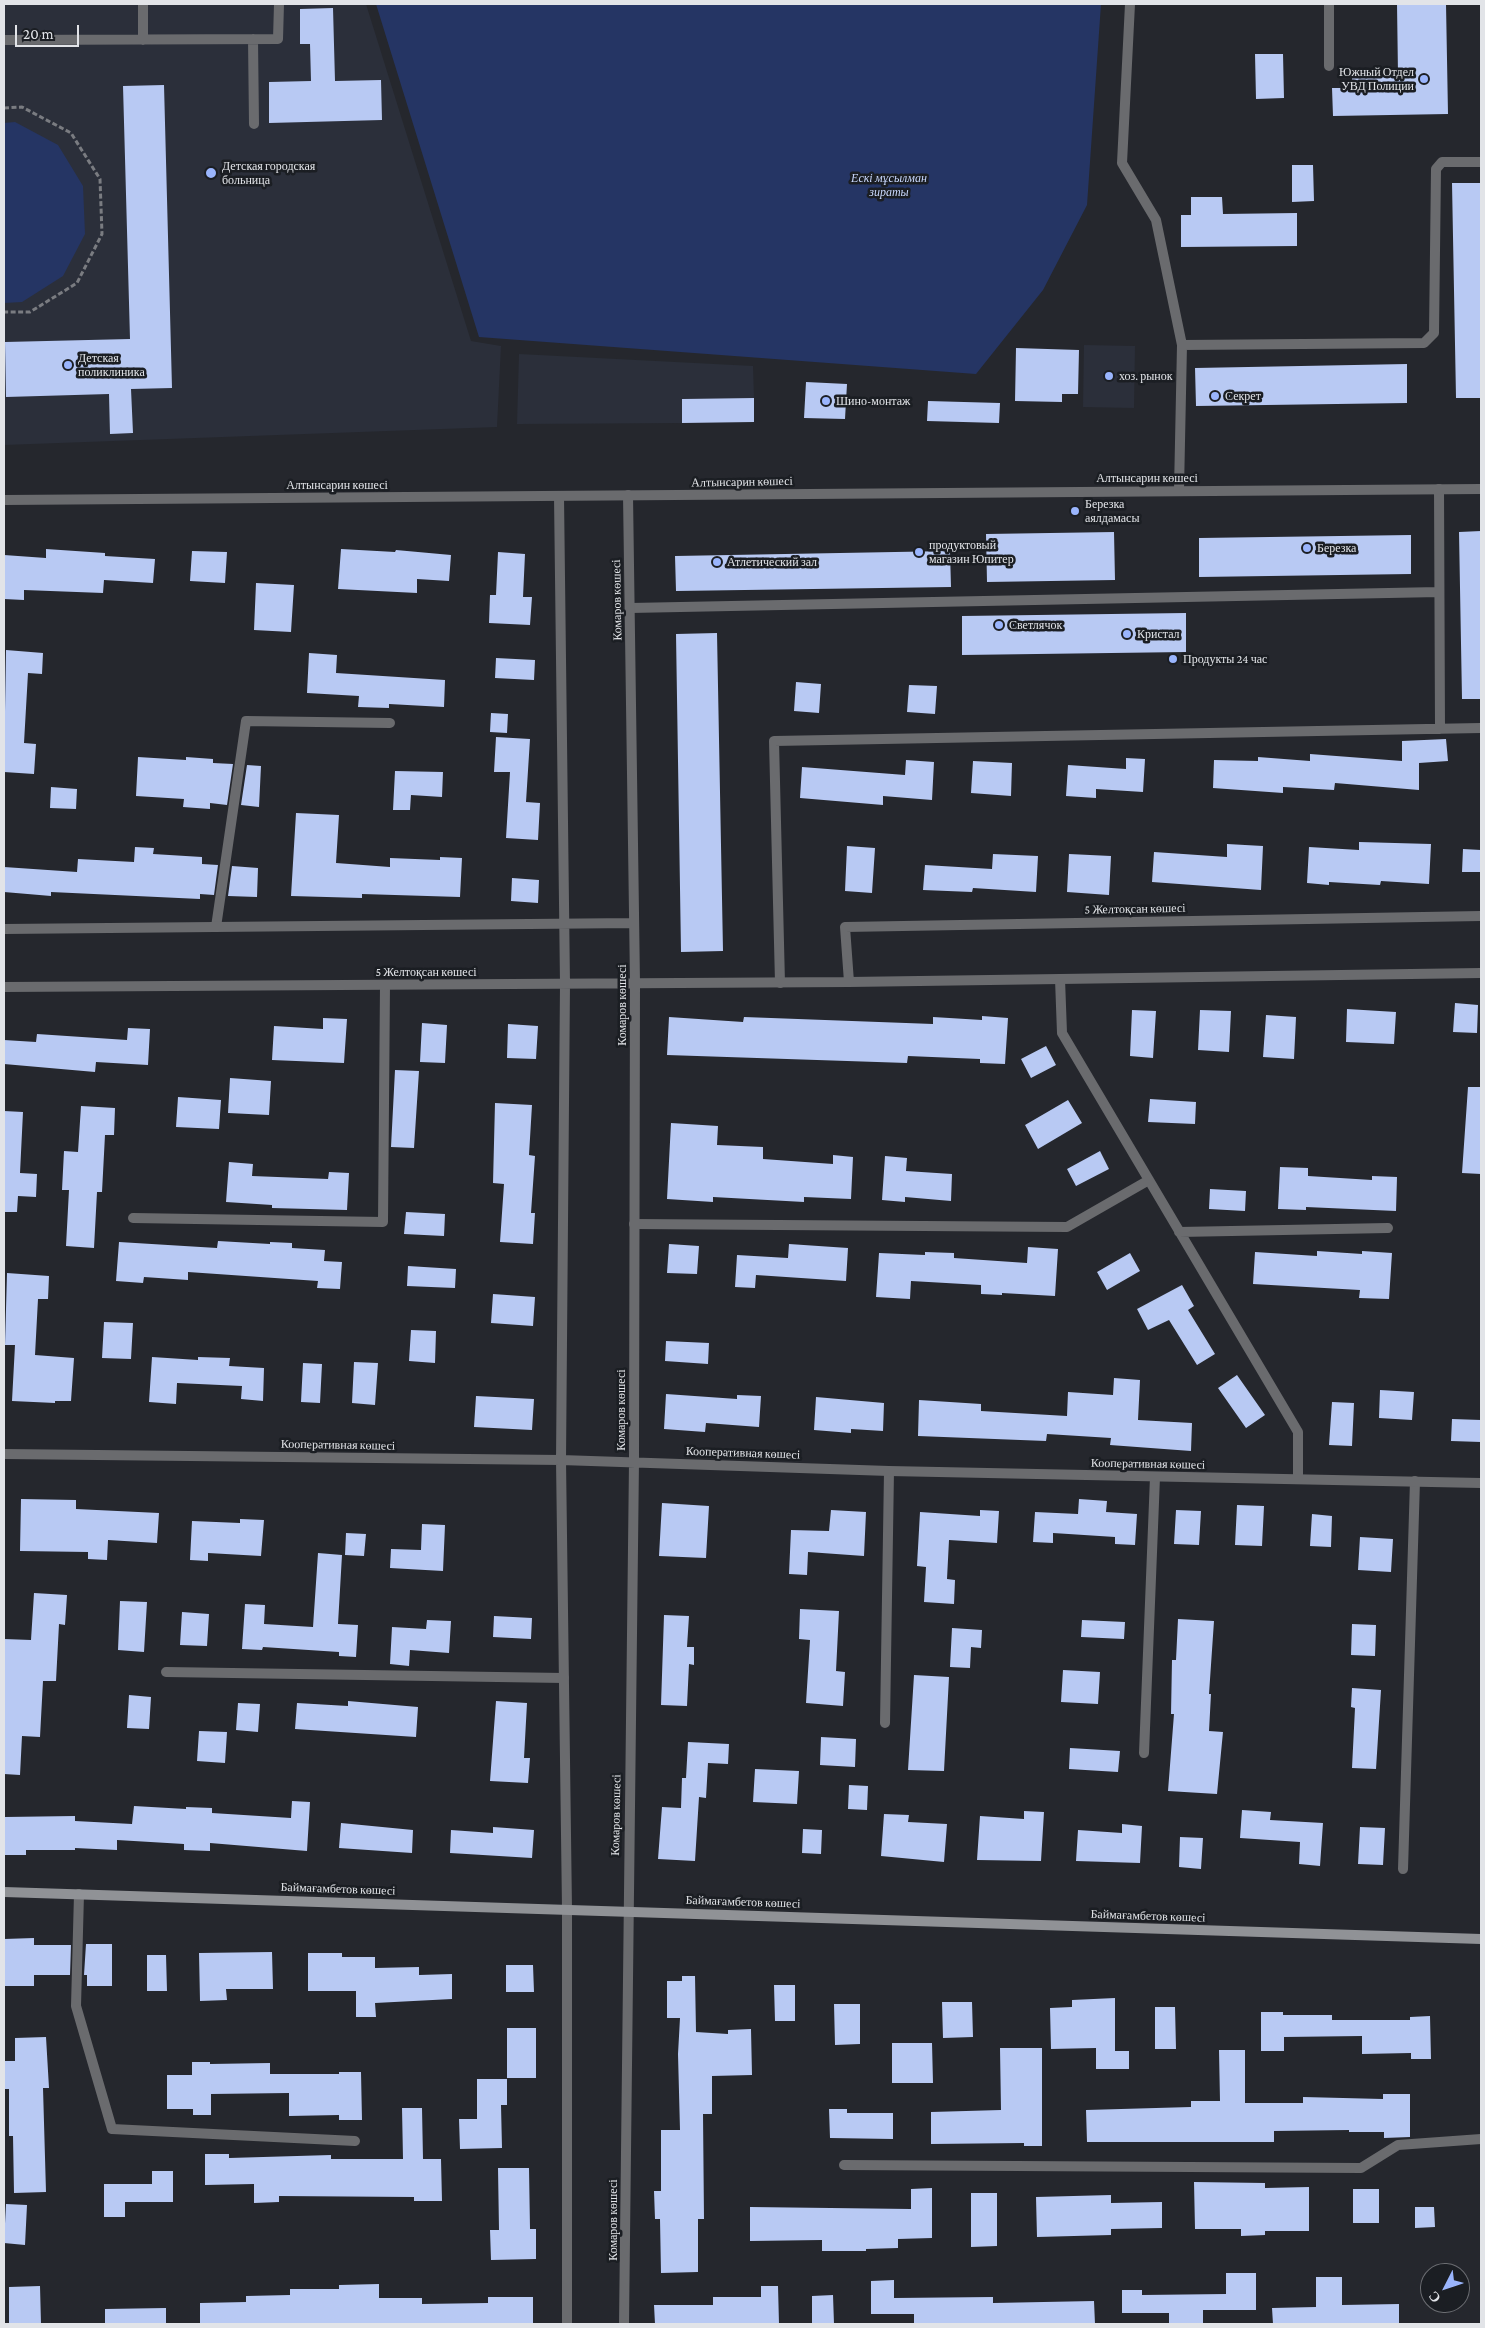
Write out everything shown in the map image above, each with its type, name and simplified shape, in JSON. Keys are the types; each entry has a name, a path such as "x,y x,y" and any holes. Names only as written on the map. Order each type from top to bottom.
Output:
{"main road":[{"name":"Баймағамбетов көшесі","path":"4,1892 1481,1939"}],"street":[{"path":"143,4 143,40"},
{"path":"4,40 278,39 279,4"},
{"path":"1130,4 1122,163 1156,220 1182,345 1179,490"},
{"path":"1329,4 1329,66"},
{"path":"253,39 254,124"},
{"path":"1182,345 1424,343 1434,333 1436,168 1442,162 1481,162"},
{"path":"1438,489 1440,729"},
{"name":"Алтынсарин көшесі","path":"4,500 1481,489"},
{"name":"Комаров көшесі","path":"624,2324 634,1461 635,983 628,495"},
{"path":"559,496 565,984 561,1460 568,2324"},
{"path":"630,608 1439,592"},
{"path":"216,927 246,721 390,723"},
{"path":"780,983 774,741 1481,728"},
{"name":"5 Желтоқсан көшесі","path":"849,982 845,926 1481,916"},
{"path":"4,929 634,923"},
{"name":"5 Желтоқсан көшесі","path":"4,987 780,983 1481,973"},
{"path":"1060,979 1062,1033 1298,1432 1298,1479"},
{"path":"133,1218 383,1222 386,985"},
{"path":"634,1224 1067,1226 1149,1180"},
{"path":"1179,1232 1388,1228"},
{"name":"Кооперативная көшесі","path":"4,1454 634,1461 890,1471 1481,1483"},
{"path":"885,1723 890,1471"},
{"path":"1144,1753 1155,1477"},
{"path":"1403,1868 1414,1481"},
{"path":"166,1672 564,1678"},
{"path":"80,1894 76,2006 112,2129 355,2141"},
{"path":"844,2165 1361,2168 1398,2145 1481,2139"}],"path":[{"path":"4,108 22,107 71,133 100,179 102,234 77,283 30,312 4,312"}],"shaded area":[{"name":"Детская городская больница","path":"4,4 366,4 471,341 501,346 497,427 4,445"},
{"name":"хоз. рынок","path":"1084,345 1135,346 1134,408 1083,407"},
{"path":"519,354 753,366 754,398 682,399 682,423 517,424"}],"green space":[{"name":"Ескі мұсылман зираты","path":"376,4 1101,4 1087,205 1043,290 976,374 479,337"},
{"path":"15,122 58,145 83,186 85,234 63,276 22,302 4,303 4,123"}],"building":[{"path":"1397,4 1446,4 1448,114 1333,116 1332,88 1352,88 1352,76 1398,75"},
{"path":"333,8 335,81 381,80 382,120 269,123 269,82 311,81 310,44 300,44 300,9"},
{"path":"1255,54 1283,54 1284,98 1256,99"},
{"path":"164,85 172,388 131,389 133,433 110,434 109,394 6,397 5,342 130,339 123,86"},
{"path":"1292,165 1313,165 1314,201 1292,202"},
{"path":"1452,183 1481,183 1481,398 1456,398"},
{"path":"1191,197 1222,197 1223,214 1297,213 1297,246 1181,247 1181,215 1191,215"},
{"path":"1016,348 1079,350 1078,394 1062,394 1062,402 1015,401"},
{"path":"1407,364 1407,403 1196,406 1195,368"},
{"name":"Шино-монтаж","path":"806,382 847,384 845,419 804,418"},
{"path":"754,398 754,422 682,423 682,399"},
{"path":"928,401 1000,403 999,423 927,421"},
{"path":"1481,531 1481,699 1462,699 1459,532"},
{"path":"1114,532 1115,580 987,582 986,534"},
{"path":"1411,535 1411,574 1199,577 1199,538"},
{"path":"46,549 105,553 105,556 155,559 153,583 104,580 103,593 24,590 24,600 4,599 4,555 46,558"},
{"path":"341,549 395,552 396,550 451,555 449,581 417,579 417,593 338,589"},
{"path":"192,551 227,552 225,583 190,581"},
{"path":"950,551 951,587 676,591 675,556"},
{"path":"498,552 525,554 523,597 532,597 530,625 489,623 490,595 496,595"},
{"path":"256,583 294,585 291,632 254,630"},
{"path":"1186,613 1186,652 962,655 962,616"},
{"path":"717,633 723,951 681,952 676,634"},
{"path":"6,650 43,653 42,674 28,673 24,743 36,744 34,774 4,772"},
{"path":"309,653 337,655 336,673 445,680 444,707 389,704 389,708 358,707 359,696 307,693"},
{"path":"496,658 535,660 534,680 495,678"},
{"path":"796,682 821,684 819,713 794,711"},
{"path":"909,685 937,686 935,714 907,712"},
{"path":"491,713 508,714 507,733 490,732"},
{"path":"496,737 530,739 526,802 540,803 538,840 506,838 510,772 494,772"},
{"path":"1446,739 1448,761 1419,763 1419,790 1335,783 1334,790 1283,787 1283,793 1213,788 1214,760 1258,761 1258,757 1310,761 1310,754 1402,761 1402,741"},
{"path":"138,757 186,760 186,757 213,759 213,763 233,764 227,805 210,803 210,809 183,807 184,799 136,796"},
{"path":"1126,758 1145,759 1143,792 1096,789 1096,798 1066,796 1068,765 1126,769"},
{"path":"906,760 934,762 932,800 883,796 883,805 800,798 802,767 905,775"},
{"path":"973,761 1012,763 1011,796 971,793"},
{"path":"247,765 261,766 259,807 241,805"},
{"path":"395,771 443,772 442,797 411,795 410,810 393,810"},
{"path":"51,787 77,789 76,809 50,808"},
{"path":"296,813 339,815 336,863 390,867 390,858 440,860 440,857 462,858 460,897 362,894 362,898 291,896"},
{"path":"1359,842 1431,844 1429,884 1381,881 1380,885 1329,882 1329,885 1307,883 1309,847 1359,850"},
{"path":"1227,844 1263,846 1261,890 1152,882 1154,852 1227,857"},
{"path":"847,846 875,848 872,893 845,891"},
{"path":"135,847 154,848 153,854 202,857 202,864 218,865 214,895 200,894 200,899 51,892 51,896 4,892 4,867 77,872 78,859 134,862"},
{"path":"1463,849 1481,850 1481,872 1462,872"},
{"path":"993,854 1038,856 1036,892 973,888 972,892 923,890 925,865 992,869"},
{"path":"1069,854 1111,856 1109,895 1067,892"},
{"path":"232,866 258,868 257,897 228,896"},
{"path":"512,878 539,880 538,903 511,901"},
{"path":"1455,1003 1478,1005 1477,1033 1453,1032"},
{"path":"1347,1009 1396,1012 1394,1044 1346,1042"},
{"path":"1132,1010 1156,1011 1153,1058 1130,1056"},
{"path":"1200,1010 1231,1011 1229,1052 1198,1050"},
{"path":"1266,1015 1296,1017 1294,1059 1263,1057"},
{"path":"982,1016 1008,1018 1005,1064 980,1063 980,1059 908,1056 907,1063 667,1055 669,1017 743,1022 744,1017 933,1024 933,1017 982,1020"},
{"path":"323,1018 347,1019 344,1063 272,1060 274,1026 323,1029"},
{"path":"422,1023 447,1025 445,1063 420,1062"},
{"path":"508,1024 538,1026 536,1059 507,1058"},
{"path":"128,1028 150,1029 148,1065 96,1062 95,1072 4,1064 4,1040 36,1042 37,1034 127,1040"},
{"path":"1046,1046 1056,1065 1031,1078 1021,1059"},
{"path":"395,1070 419,1071 414,1148 391,1147"},
{"path":"230,1078 271,1081 269,1115 228,1113"},
{"path":"1468,1087 1481,1087 1481,1174 1462,1173"},
{"path":"178,1097 221,1100 219,1129 176,1127"},
{"path":"1150,1099 1196,1102 1195,1124 1148,1122"},
{"path":"1068,1100 1082,1123 1038,1149 1025,1125"},
{"path":"495,1103 532,1105 529,1155 535,1156 531,1213 535,1213 533,1244 500,1242 504,1184 493,1183"},
{"path":"81,1106 115,1108 114,1135 105,1135 102,1192 97,1192 94,1248 66,1246 69,1190 62,1190 64,1151 78,1152"},
{"path":"4,1111 23,1112 20,1173 37,1174 36,1197 18,1196 17,1212 4,1212"},
{"path":"671,1123 718,1126 717,1145 763,1147 763,1159 833,1164 833,1155 853,1157 851,1199 804,1197 804,1202 713,1197 713,1202 667,1199"},
{"path":"1100,1151 1109,1169 1076,1186 1067,1169"},
{"path":"885,1156 907,1158 906,1171 952,1174 951,1201 905,1197 905,1202 882,1200"},
{"path":"229,1162 253,1164 252,1176 328,1179 329,1172 349,1173 347,1210 272,1208 272,1205 226,1202"},
{"path":"1280,1167 1308,1168 1308,1176 1372,1180 1372,1176 1397,1177 1396,1211 1306,1207 1306,1210 1278,1209"},
{"path":"1210,1189 1246,1191 1245,1211 1209,1209"},
{"path":"406,1212 445,1214 444,1236 404,1234"},
{"path":"218,1241 270,1244 270,1242 292,1243 292,1248 325,1250 324,1261 342,1262 340,1289 317,1288 318,1281 188,1272 188,1280 144,1277 143,1283 116,1281 119,1242 217,1248"},
{"path":"669,1244 699,1246 697,1274 667,1273"},
{"path":"789,1244 848,1248 846,1281 756,1275 755,1288 735,1287 737,1255 788,1258"},
{"path":"1028,1247 1058,1249 1055,1296 1002,1293 1002,1295 981,1294 981,1285 911,1281 910,1299 876,1297 879,1253 925,1255 925,1252 954,1253 954,1258 1027,1263"},
{"path":"1317,1251 1362,1254 1362,1251 1392,1253 1389,1299 1359,1298 1360,1290 1253,1284 1255,1252 1317,1256"},
{"path":"1130,1253 1140,1271 1107,1290 1097,1272"},
{"path":"408,1266 456,1269 455,1288 407,1286"},
{"path":"7,1273 49,1276 48,1299 38,1299 35,1355 74,1358 71,1401 55,1401 55,1403 12,1401 15,1345 5,1345"},
{"path":"1182,1285 1194,1306 1188,1310 1215,1354 1197,1365 1169,1320 1148,1330 1137,1309"},
{"path":"493,1294 535,1297 533,1326 491,1323"},
{"path":"104,1322 133,1323 131,1359 102,1358"},
{"path":"411,1330 436,1331 435,1363 409,1361"},
{"path":"666,1341 709,1343 708,1364 665,1361"},
{"path":"152,1357 198,1360 198,1357 230,1358 229,1366 264,1368 263,1401 241,1399 242,1386 177,1383 176,1404 149,1402"},
{"path":"354,1362 378,1363 375,1405 352,1403"},
{"path":"303,1363 322,1364 320,1403 301,1402"},
{"path":"1237,1375 1265,1415 1246,1428 1218,1388"},
{"path":"1114,1378 1140,1380 1138,1420 1192,1423 1191,1451 1110,1445 1111,1438 1047,1434 1046,1441 918,1436 919,1400 981,1404 981,1411 1067,1416 1068,1392 1113,1395"},
{"path":"1380,1390 1414,1392 1412,1420 1379,1418"},
{"path":"666,1394 737,1399 737,1395 761,1396 759,1427 706,1423 705,1432 664,1429"},
{"path":"476,1396 534,1399 532,1430 474,1427"},
{"path":"816,1397 884,1403 883,1431 851,1429 851,1433 814,1430"},
{"path":"1332,1402 1354,1403 1352,1446 1329,1445"},
{"path":"1452,1419 1481,1420 1481,1442 1451,1441"},
{"path":"21,1499 76,1500 76,1509 159,1513 157,1543 108,1540 107,1560 88,1559 88,1552 20,1551"},
{"path":"1079,1499 1107,1501 1106,1512 1137,1514 1135,1545 1115,1544 1115,1537 1053,1533 1053,1543 1033,1542 1035,1512 1078,1514"},
{"path":"662,1503 709,1506 706,1558 659,1556"},
{"path":"1237,1505 1264,1506 1262,1546 1235,1545"},
{"path":"831,1510 866,1512 864,1556 808,1552 807,1575 789,1574 791,1530 829,1531"},
{"path":"980,1510 999,1511 997,1543 949,1540 947,1579 955,1580 954,1604 924,1602 926,1567 917,1566 920,1512 980,1516"},
{"path":"1176,1510 1201,1511 1199,1545 1174,1544"},
{"path":"1312,1514 1332,1516 1331,1547 1310,1546"},
{"path":"240,1519 264,1520 261,1556 208,1553 208,1561 190,1560 192,1521 240,1523"},
{"path":"422,1524 445,1525 443,1571 390,1568 391,1549 421,1550"},
{"path":"346,1533 366,1534 364,1556 345,1555"},
{"path":"1360,1537 1393,1539 1391,1572 1358,1570"},
{"path":"318,1553 342,1555 338,1624 358,1625 356,1657 339,1656 339,1652 263,1647 262,1650 242,1649 245,1604 265,1605 264,1624 313,1627"},
{"path":"34,1593 67,1595 65,1625 59,1624 56,1681 43,1681 40,1737 22,1736 20,1775 4,1774 4,1639 31,1640"},
{"path":"120,1601 147,1602 144,1652 118,1650"},
{"path":"800,1609 839,1611 836,1671 845,1672 843,1706 806,1703 810,1640 799,1639"},
{"path":"182,1612 209,1614 207,1646 180,1645"},
{"path":"664,1615 689,1616 687,1647 694,1647 694,1665 689,1664 687,1706 661,1705"},
{"path":"494,1616 532,1618 531,1639 493,1637"},
{"path":"1178,1619 1214,1621 1209,1694 1211,1694 1209,1731 1223,1732 1217,1794 1168,1791 1174,1714 1171,1714 1172,1660 1176,1660"},
{"path":"427,1620 451,1621 449,1653 410,1650 409,1666 390,1664 392,1627 426,1629"},
{"path":"1082,1620 1125,1622 1124,1639 1081,1637"},
{"path":"1352,1624 1376,1625 1375,1656 1351,1655"},
{"path":"952,1628 982,1630 981,1648 971,1647 970,1668 950,1667"},
{"path":"1063,1670 1100,1672 1098,1704 1061,1702"},
{"path":"914,1675 949,1677 944,1771 908,1770"},
{"path":"1352,1688 1381,1690 1376,1769 1352,1768 1355,1708 1351,1707"},
{"path":"129,1695 151,1697 149,1729 127,1728"},
{"path":"348,1701 418,1707 416,1737 295,1729 297,1703 348,1706"},
{"path":"496,1701 527,1703 524,1758 530,1758 528,1783 490,1781"},
{"path":"238,1703 260,1704 258,1732 236,1730"},
{"path":"199,1731 227,1732 225,1763 197,1761"},
{"path":"821,1737 856,1739 855,1767 820,1765"},
{"path":"688,1742 729,1744 728,1764 708,1763 706,1798 699,1797 695,1861 658,1859 662,1807 681,1808 682,1778 686,1778"},
{"path":"1070,1748 1120,1751 1118,1772 1069,1769"},
{"path":"755,1769 799,1771 797,1804 753,1802"},
{"path":"849,1785 868,1786 867,1810 848,1809"},
{"path":"292,1801 310,1802 307,1851 210,1843 210,1851 184,1850 184,1844 117,1840 117,1850 75,1848 75,1850 26,1850 26,1855 5,1855 5,1817 75,1816 75,1821 132,1824 134,1806 186,1809 186,1807 212,1808 212,1813 291,1818"},
{"path":"1242,1810 1271,1812 1270,1820 1323,1823 1320,1866 1299,1864 1300,1842 1240,1838"},
{"path":"1024,1811 1044,1812 1041,1861 977,1860 980,1816 1024,1819"},
{"path":"884,1814 909,1815 908,1822 947,1824 944,1862 881,1856"},
{"path":"341,1823 413,1830 412,1853 339,1848"},
{"path":"1122,1824 1142,1826 1140,1863 1076,1861 1078,1830 1122,1833"},
{"path":"493,1827 534,1830 532,1858 450,1853 451,1830 493,1833"},
{"path":"1360,1827 1385,1828 1383,1865 1358,1864"},
{"path":"803,1829 822,1830 821,1854 802,1853"},
{"path":"1180,1837 1203,1838 1201,1869 1179,1867"},
{"path":"34,1938 34,1945 71,1945 70,1975 34,1975 34,1986 4,1986 4,1939"},
{"path":"86,1944 112,1944 112,1986 87,1986 87,1975 84,1975"},
{"path":"272,1952 273,1989 226,1989 227,2000 200,2001 199,1953"},
{"path":"308,1953 342,1953 342,1957 375,1957 375,1968 419,1967 419,1975 452,1974 452,1999 375,2003 376,2017 356,2017 356,1991 308,1991"},
{"path":"147,1955 166,1955 167,1991 147,1991"},
{"path":"506,1965 533,1965 534,1992 506,1992"},
{"path":"682,1976 695,1976 696,2032 728,2034 728,2030 751,2029 752,2075 712,2076 712,2114 703,2114 704,2219 698,2219 698,2272 661,2273 660,2219 655,2219 654,2191 661,2191 661,2130 680,2130 678,2054 680,2018 667,2018 667,1981 682,1981"},
{"path":"774,1985 795,1985 795,2021 775,2021"},
{"path":"1115,1998 1115,2051 1129,2051 1129,2069 1096,2069 1096,2048 1051,2049 1050,2008 1072,2007 1072,2000"},
{"path":"942,2002 972,2002 973,2037 943,2038"},
{"path":"834,2004 860,2004 860,2044 835,2045"},
{"path":"1155,2007 1175,2007 1176,2049 1155,2049"},
{"path":"1261,2012 1283,2012 1283,2015 1332,2015 1332,2020 1410,2020 1410,2017 1430,2016 1431,2059 1411,2059 1411,2053 1362,2054 1362,2036 1284,2037 1284,2051 1261,2051"},
{"path":"507,2028 536,2028 536,2078 507,2078"},
{"path":"46,2037 49,2088 43,2088 46,2192 14,2193 13,2136 9,2136 9,2089 4,2089 4,2061 15,2061 15,2038"},
{"path":"892,2043 932,2043 933,2083 892,2083"},
{"path":"1000,2048 1042,2048 1042,2146 1024,2146 1024,2143 931,2144 931,2112 1001,2110"},
{"path":"1219,2050 1245,2050 1245,2103 1303,2103 1303,2097 1383,2099 1383,2094 1410,2094 1410,2137 1384,2138 1384,2132 1349,2132 1349,2130 1274,2131 1274,2142 1087,2142 1086,2110 1191,2107 1191,2101 1220,2101"},
{"path":"192,2062 210,2062 210,2064 270,2063 270,2074 339,2074 339,2072 361,2072 362,2120 339,2120 339,2115 289,2116 289,2093 211,2094 211,2115 193,2115 193,2109 167,2109 167,2075 192,2075"},
{"path":"477,2079 507,2079 507,2105 501,2105 502,2148 460,2149 459,2119 477,2119"},
{"path":"402,2108 422,2108 423,2159 441,2159 442,2201 414,2201 414,2197 279,2196 279,2202 254,2203 254,2184 205,2185 205,2154 229,2154 229,2158 331,2155 331,2159 403,2159"},
{"path":"829,2109 847,2109 847,2113 893,2113 893,2139 830,2138"},
{"path":"498,2168 529,2168 530,2229 536,2229 536,2259 491,2260 490,2230 499,2230"},
{"path":"152,2171 173,2171 173,2202 125,2202 125,2217 104,2217 104,2184 152,2184"},
{"path":"1194,2182 1265,2183 1265,2188 1309,2187 1309,2231 1265,2231 1265,2235 1241,2236 1241,2229 1195,2229"},
{"path":"932,2188 932,2238 898,2239 898,2248 866,2249 866,2251 822,2251 822,2240 750,2241 750,2207 911,2209 911,2189"},
{"path":"1353,2189 1379,2189 1379,2223 1353,2223"},
{"path":"971,2193 997,2193 997,2246 971,2247"},
{"path":"1111,2195 1111,2203 1162,2202 1162,2228 1111,2229 1111,2235 1037,2237 1036,2197"},
{"path":"6,2204 27,2205 25,2245 4,2243"},
{"path":"1415,2207 1434,2207 1435,2227 1415,2228"},
{"path":"1226,2273 1256,2273 1256,2310 1203,2310 1203,2324 1169,2324 1169,2313 1122,2313 1122,2290 1142,2290 1142,2295 1226,2294"},
{"path":"1316,2277 1342,2277 1342,2305 1399,2304 1399,2324 1273,2324 1272,2308 1316,2307"},
{"path":"894,2280 894,2298 993,2297 993,2303 1094,2301 1095,2324 914,2324 914,2314 871,2314 871,2281"},
{"path":"379,2284 379,2298 422,2298 422,2304 488,2303 488,2297 533,2297 533,2324 200,2324 200,2303 246,2302 246,2296 290,2295 290,2289 339,2289 339,2285"},
{"path":"40,2286 41,2324 9,2324 9,2287"},
{"path":"761,2286 778,2286 779,2324 655,2324 654,2305 713,2305 713,2297 761,2297"},
{"path":"833,2295 834,2324 812,2324 812,2296"},
{"path":"166,2308 166,2324 105,2324 105,2309"}],"place":[{"name":"Южный Отдел УВД Полиции","path":"1424,79"},
{"name":"Детская городская больница","path":"211,173"},
{"name":"Детская поликлиника","path":"68,365"},
{"name":"хоз. рынок","path":"1109,376"},
{"name":"Секрет","path":"1215,396"},
{"name":"Шино-монтаж","path":"826,401"},
{"name":"Березка аялдамасы","path":"1075,511"},
{"name":"Березка","path":"1307,548"},
{"name":"продуктовый магазин Юпитер","path":"919,552"},
{"name":"Атлетический зал","path":"717,562"},
{"name":"Светлячок","path":"999,625"},
{"name":"Кристал","path":"1127,634"},
{"name":"Продукты 24 час","path":"1173,659"}]}
